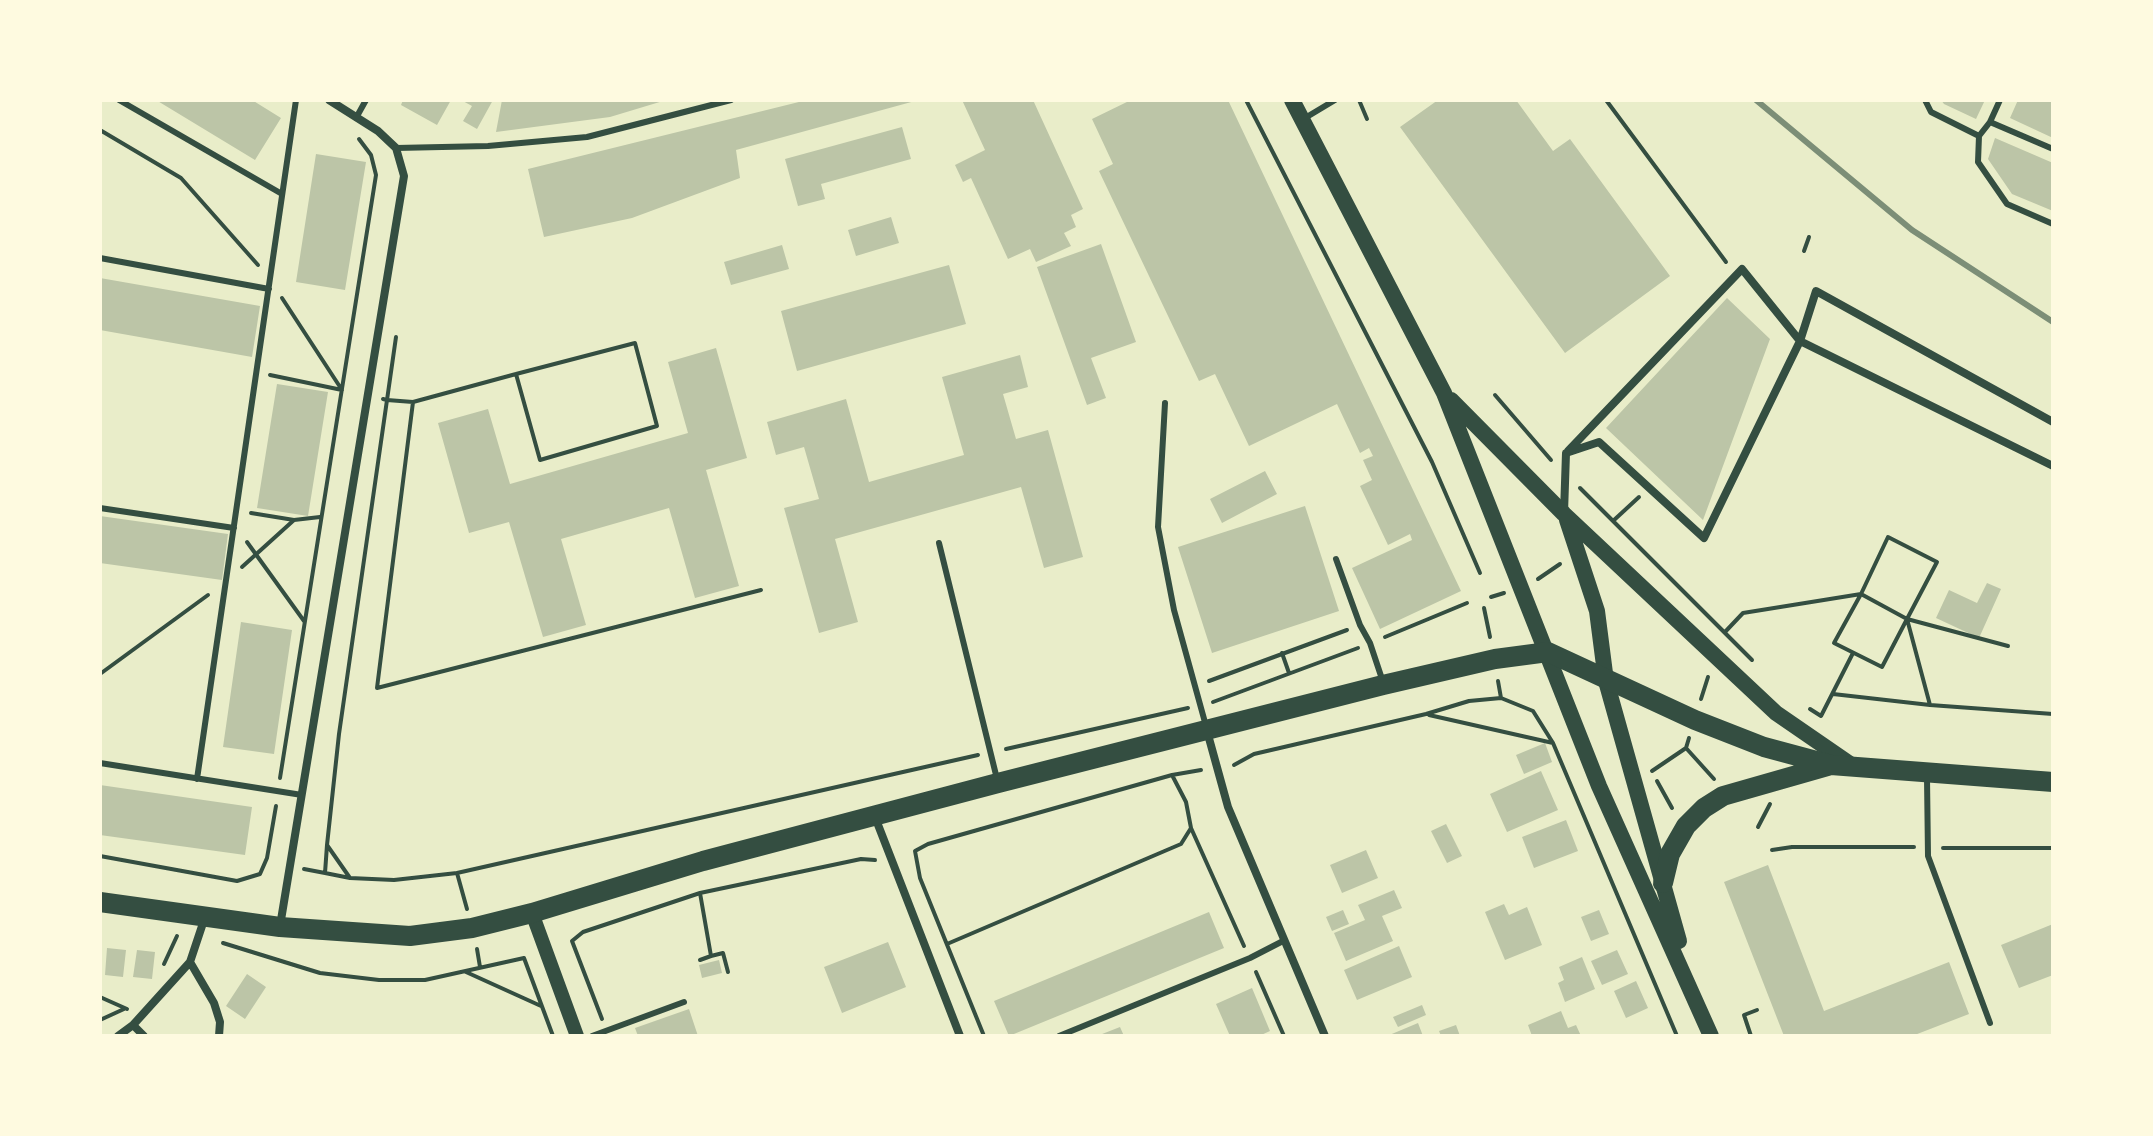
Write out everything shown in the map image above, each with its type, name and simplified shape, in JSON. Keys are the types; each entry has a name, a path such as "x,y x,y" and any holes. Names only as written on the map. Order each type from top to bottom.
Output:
{"main road":[{"path":"1292,100 1444,393 1599,786 1711,1036"},
{"path":"1444,393 1564,514 1776,713 1857,769"},
{"path":"1564,514 1597,611 1606,681 1693,993"},
{"path":"100,902 203,926 280,927 410,936 472,928 703,861 998,783 1383,685 1495,659 1548,652 1606,681 1764,747 1831,765 2053,782"},
{"path":"1663,883 1670,854 1686,826 1704,808 1723,796 1831,765"}],"street":[{"path":"280,927 404,176 396,148 378,131 329,100"},
{"path":"1564,514 1566,453 1742,269 1800,341 2053,466"},
{"path":"1566,453 1599,442 1704,538 1800,341 1816,291 2053,422"},
{"path":"1207,730 1228,807 1325,1036"},
{"path":"875,817 960,1036"},
{"path":"532,913 577,1036"},
{"path":"118,1036 133,1025 190,962 203,926"},
{"path":"190,962 214,1003 220,1022 219,1036"},
{"path":"133,1025 144,1036"}],"lane":[{"path":"119,100 283,194"},
{"path":"197,779 296,100"},
{"path":"356,118 366,100"},
{"path":"396,148 488,146 587,137 731,100"},
{"path":"1301,120 1335,100"},
{"path":"1925,100 1931,112 1979,136"},
{"path":"2000,100 1990,122 1979,136 1978,162 2007,204 2053,224"},
{"path":"1990,122 2053,149"},
{"path":"100,258 269,289"},
{"path":"1165,403 1158,527 1174,610 1207,730"},
{"path":"100,508 234,528"},
{"path":"939,543 998,783"},
{"path":"1336,559 1360,625 1370,643 1383,685"},
{"path":"100,763 302,795"},
{"path":"1927,774 1928,856 1990,1023"},
{"path":"1059,1036 1250,958 1283,941"},
{"path":"592,1036 684,1002"}],"path":[{"path":"1246,100 1432,462 1480,573"},
{"path":"1359,100 1367,119"},
{"path":"1606,100 1736,276"},
{"path":"100,130 181,178 270,279 342,390"},
{"path":"100,856 237,881 260,874 267,858 376,175 371,155 359,139 347,131"},
{"path":"1804,251 1809,237"},
{"path":"516,374 540,460 657,426 635,343 516,374 413,402 377,688 761,590"},
{"path":"256,372 387,400 339,734 327,845 325,873 350,878 394,880 457,873 1200,705 1290,674 1467,603"},
{"path":"1495,395 1544,453 1761,669"},
{"path":"235,511 294,520 320,517"},
{"path":"100,674 228,580 294,520"},
{"path":"1593,541 1613,521"},
{"path":"234,528 257,554 304,621"},
{"path":"1888,537 1937,562 1882,667 1834,643 1861,594 1888,537"},
{"path":"1491,597 1522,587 1579,553"},
{"path":"1725,632 1743,613 1861,594 1907,619 2008,646"},
{"path":"1907,619 1930,705"},
{"path":"1196,687 1360,625"},
{"path":"1282,653 1290,674"},
{"path":"1801,704 1821,716 1853,653"},
{"path":"1833,694 2053,714"},
{"path":"1237,764 1254,754 1469,701 1501,698 1533,711 1553,743 1677,1036"},
{"path":"1426,714 1553,743"},
{"path":"984,1036 920,878 915,851 928,844 1172,775 1186,802 1191,828 1284,1036"},
{"path":"947,944 1181,844 1191,828"},
{"path":"327,845 350,878"},
{"path":"607,1030 572,941 583,932 700,893 861,859 879,861"},
{"path":"700,893 711,956"},
{"path":"159,975 177,935 203,926 320,973 379,980 425,980 524,958 553,1036"},
{"path":"700,960 723,953 728,972"},
{"path":"464,971 541,1006"},
{"path":"100,1020 126,1008"},
{"path":"1751,1036 1744,1015 1757,1010"}],"building":[{"path":"156,100 252,100 281,118 255,160"},
{"path":"403,100 451,100 437,125 401,105"},
{"path":"461,100 493,100 477,129 463,121 472,106"},
{"path":"502,100 663,101 610,117 496,132"},
{"path":"807,100 915,101 736,150 740,178 632,218 544,237 528,169"},
{"path":"962,100 1033,100 1083,209 1071,215 1076,227 1064,233 1071,246 1036,262 1030,249 1008,259 971,178 963,182 955,165 985,150"},
{"path":"1131,100 1228,100 1461,591 1380,629 1352,568 1412,540 1410,534 1388,545 1360,486 1372,480 1363,460 1373,456 1369,448 1360,453 1337,404 1249,446 1215,374 1199,381 1099,171 1113,164 1092,119"},
{"path":"1438,100 1516,100 1553,151 1570,139 1670,276 1565,353 1400,127"},
{"path":"1941,100 1985,100 1976,119"},
{"path":"2018,100 2053,100 2053,138 2010,118"},
{"path":"902,127 911,159 821,184 825,199 798,206 785,159"},
{"path":"1995,138 2053,163 2053,211 2012,194 1988,159"},
{"path":"316,154 366,162 345,290 296,282"},
{"path":"891,217 899,243 856,256 848,230"},
{"path":"1101,244 1136,342 1091,358 1106,398 1087,405 1037,267"},
{"path":"782,245 789,269 731,285 724,262"},
{"path":"949,265 966,324 797,371 781,311"},
{"path":"100,278 260,306 252,357 100,330"},
{"path":"1727,298 1770,339 1703,520 1606,428"},
{"path":"716,348 747,458 706,470 739,586 695,598 669,508 561,539 586,625 543,637 509,522 469,533 438,423 488,409 510,484 688,433 668,362"},
{"path":"1020,355 1028,387 1003,394 1016,439 1048,430 1083,557 1044,568 1021,487 835,539 858,622 819,633 784,508 819,499 804,447 776,455 767,422 846,399 869,482 964,455 942,377"},
{"path":"277,384 328,392 308,516 257,508"},
{"path":"1265,471 1277,494 1222,523 1210,499"},
{"path":"1305,506 1339,611 1212,653 1178,547"},
{"path":"100,516 228,534 222,580 100,563"},
{"path":"1987,583 2001,589 1979,638 1936,618 1949,590 1977,603"},
{"path":"241,622 292,630 274,754 223,747"},
{"path":"1545,743 1552,762 1524,774 1516,755"},
{"path":"1541,771 1558,810 1507,832 1490,794"},
{"path":"100,785 252,807 245,855 100,835"},
{"path":"1566,820 1578,851 1534,868 1522,837"},
{"path":"1446,824 1462,856 1447,863 1431,831"},
{"path":"1366,850 1378,878 1342,893 1330,865"},
{"path":"1768,865 1824,1011 1949,962 1969,1014 1912,1036 1784,1036 1724,882"},
{"path":"1394,890 1402,908 1382,916 1393,941 1346,961 1334,933 1365,920 1358,905"},
{"path":"1504,904 1509,915 1527,907 1542,945 1505,960 1485,912"},
{"path":"1343,910 1349,924 1332,931 1326,917"},
{"path":"1599,910 1609,934 1591,941 1581,917"},
{"path":"1209,912 1224,948 1009,1036 994,1001"},
{"path":"2053,924 2053,975 2019,988 2001,945"},
{"path":"888,942 906,987 842,1013 824,967"},
{"path":"1399,946 1412,977 1357,1000 1344,970"},
{"path":"107,948 126,950 123,977 105,975"},
{"path":"137,950 155,952 152,979 133,977"},
{"path":"1617,950 1628,974 1602,985 1591,961"},
{"path":"1582,957 1595,989 1565,1002 1558,983 1564,980 1559,967"},
{"path":"719,960 722,973 702,978 699,965"},
{"path":"247,974 266,987 245,1019 226,1006"},
{"path":"1636,981 1648,1008 1626,1018 1614,991"},
{"path":"1252,988 1270,1031 1259,1036 1230,1036 1216,1004"},
{"path":"1422,1005 1426,1015 1398,1027 1393,1017"},
{"path":"689,1009 698,1036 638,1036 635,1028"},
{"path":"1561,1011 1568,1028 1576,1025 1581,1036 1532,1036 1528,1025"},
{"path":"1418,1023 1423,1036 1387,1036"},
{"path":"1456,1025 1460,1036 1441,1036 1439,1031"},
{"path":"1120,1027 1124,1036 1097,1036"}],"railway":[{"path":"1756,100 1912,230 2053,322"}]}
